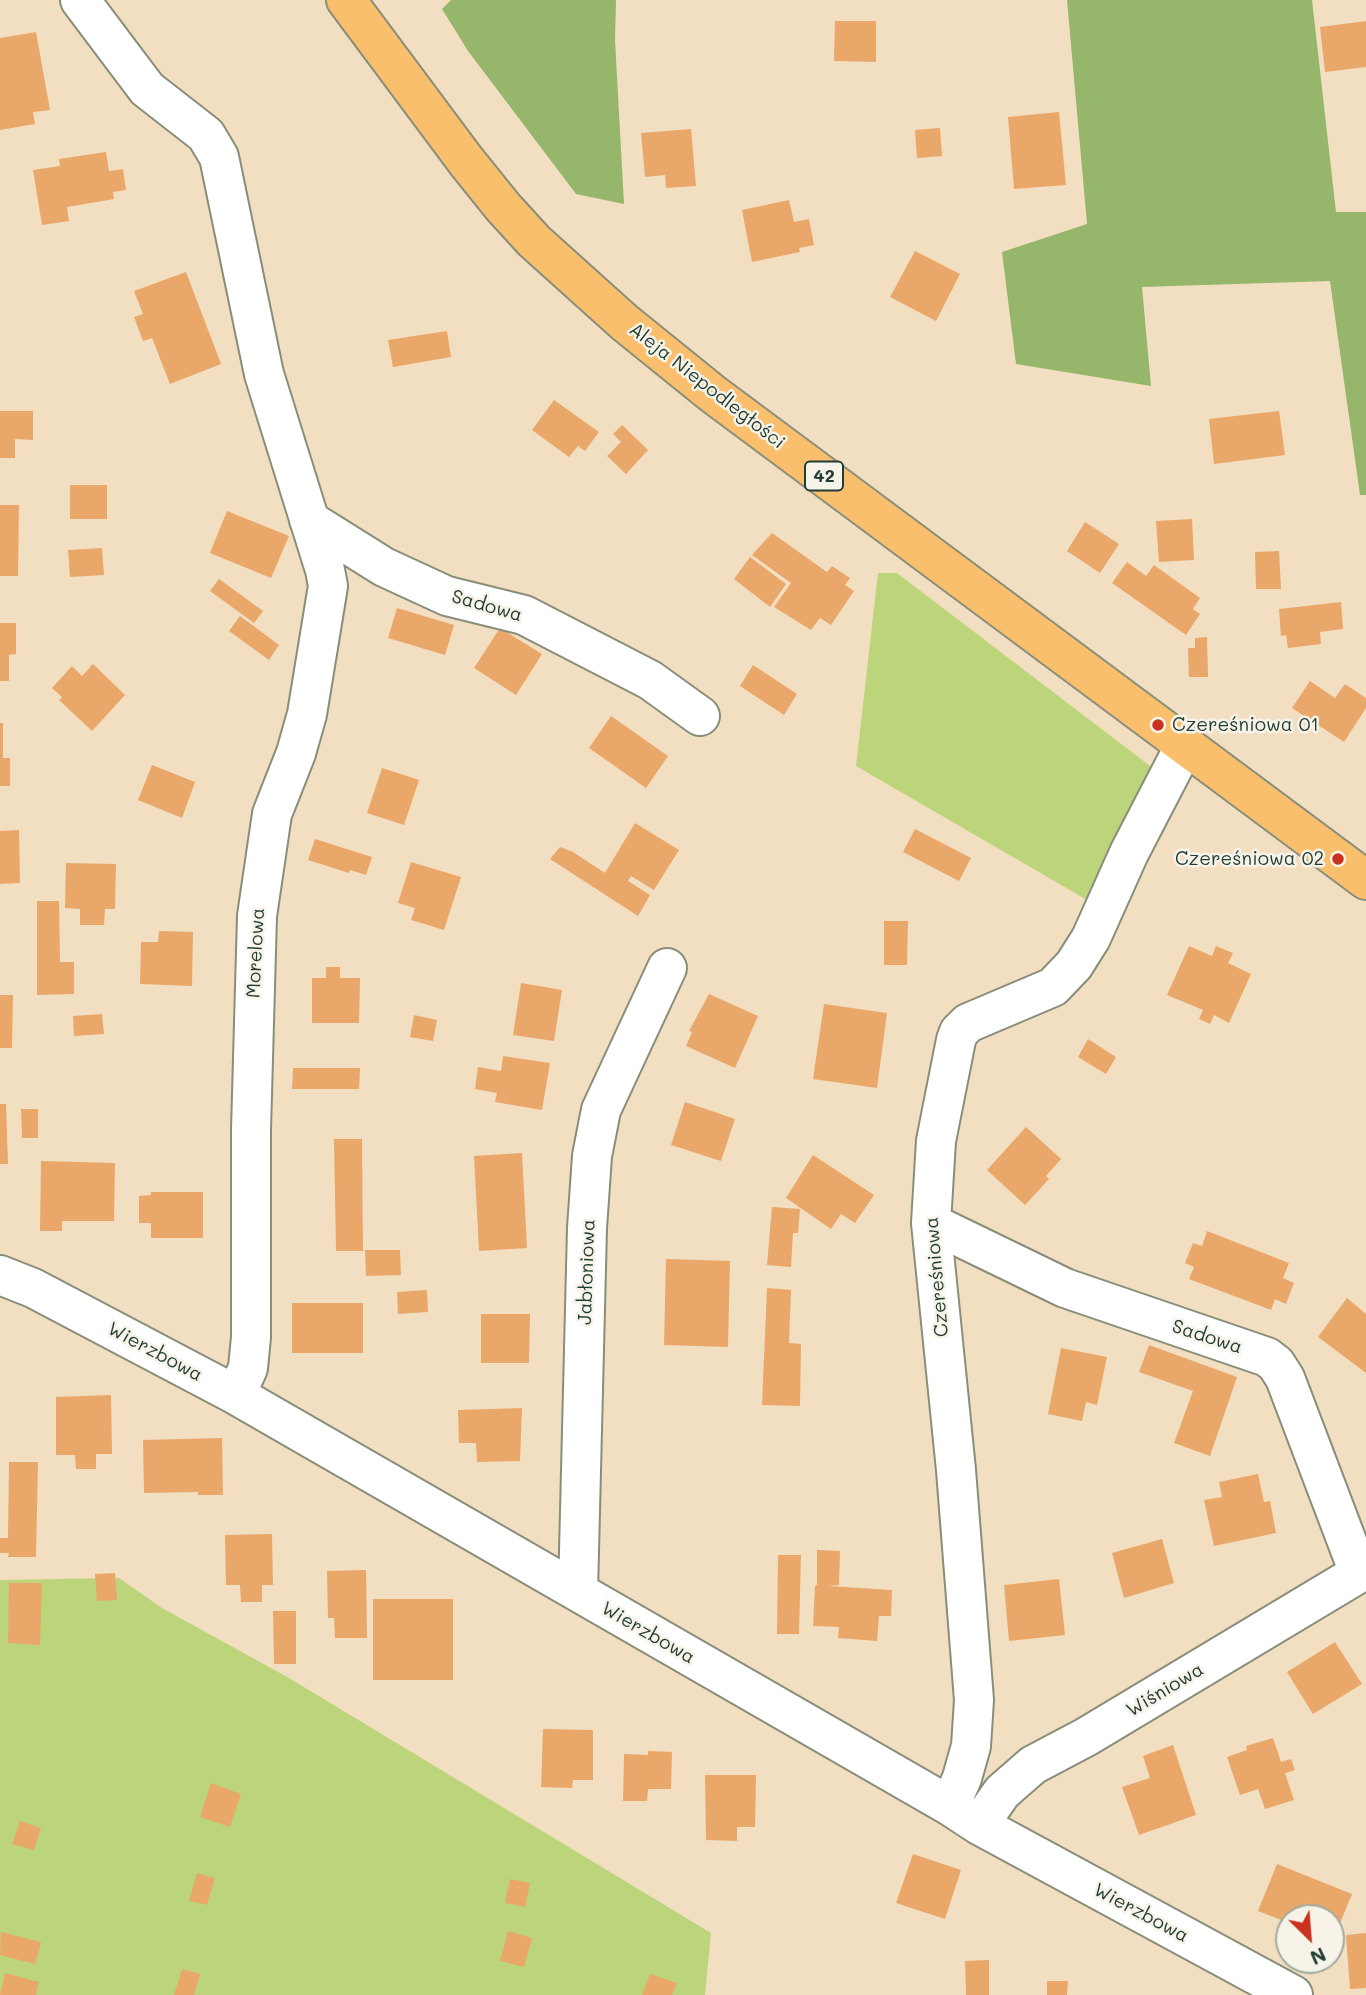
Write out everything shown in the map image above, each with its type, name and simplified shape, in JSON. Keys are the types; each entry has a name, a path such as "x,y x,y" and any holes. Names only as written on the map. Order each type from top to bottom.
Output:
{"main road":[{"name":"Aleja Niepodległości","path":"347,1 503,207 534,241 624,322 724,402 1366,880"}],"street":[{"name":"Morelowa","path":"80,0 147,89 206,135 219,157 264,374 328,586 309,705 296,753 272,814 257,916 251,1130 251,1337 248,1368 236,1395"},
{"name":"Sadowa","path":"309,520 384,567 447,596 524,615 650,680 700,716"},
{"name":"Czereśniowa","path":"964,1803 974,1700 956,1470 930,1223 936,1141 959,1032 976,1017 1054,987 1074,965 1091,938 1129,853 1185,745"},
{"name":"Jabłoniowa","path":"578,1592 587,1228 592,1156 601,1110 667,968"},
{"name":"Sadowa","path":"930,1223 1065,1287 1267,1357 1276,1364 1285,1378 1362,1571"},
{"name":"Wierzbowa","path":"0,1275 33,1288 236,1395 578,1592 964,1803 1293,1995"},
{"name":"Wiśniowa","path":"964,1803 1002,1792 1024,1772 1362,1571"}],"green space":[{"path":"451,0 616,0 615,40 624,204 576,194 468,51 442,9"},
{"path":"1067,0 1312,0 1336,212 1366,212 1366,495 1360,495 1330,281 1142,287 1151,386 1016,364 1002,252 1087,224"},
{"path":"878,573 897,573 1158,772 1094,904 856,766"},
{"path":"119,1578 162,1608 289,1678 711,1933 705,1995 0,1995 0,1580"}],"building":[{"path":"835,21 876,21 876,62 834,61"},
{"path":"1366,21 1366,67 1325,72 1320,27"},
{"path":"36,32 50,110 33,112 35,124 0,130 0,38"},
{"path":"1059,112 1066,185 1014,189 1008,117"},
{"path":"940,128 942,156 917,158 915,130"},
{"path":"691,129 696,186 666,188 665,175 645,177 641,133"},
{"path":"106,152 109,171 123,169 126,190 113,192 114,199 67,207 69,221 42,225 33,170 60,166 59,159"},
{"path":"789,200 794,222 809,219 814,245 799,248 800,252 752,262 742,210"},
{"path":"915,251 960,274 936,321 890,297"},
{"path":"186,272 221,364 170,384 152,338 143,341 134,317 143,314 134,291"},
{"path":"447,331 451,357 393,367 388,340"},
{"path":"554,400 599,432 585,451 578,446 569,457 532,430"},
{"path":"0,411 33,411 33,440 15,439 15,458 0,458"},
{"path":"1279,411 1285,455 1214,464 1209,419"},
{"path":"622,425 648,450 626,474 607,456 621,442 613,434"},
{"path":"70,485 107,485 107,519 70,519"},
{"path":"0,505 19,505 18,576 0,576"},
{"path":"227,511 289,536 271,578 210,553"},
{"path":"1192,519 1194,560 1159,562 1156,521"},
{"path":"1085,522 1119,544 1100,573 1067,551"},
{"path":"772,533 827,572 832,566 850,578 845,585 854,591 831,625 820,618 811,630 774,607 791,583 752,555"},
{"path":"102,548 104,575 70,577 68,550"},
{"path":"1279,551 1281,589 1256,589 1255,552"},
{"path":"750,557 786,584 770,607 734,579"},
{"path":"1127,562 1146,576 1154,565 1200,598 1193,609 1200,614 1186,635 1112,583"},
{"path":"219,579 263,611 254,623 210,591"},
{"path":"1341,602 1343,629 1320,632 1321,644 1288,648 1286,635 1281,636 1279,609"},
{"path":"397,608 454,625 445,655 388,638"},
{"path":"240,616 279,645 269,660 229,631"},
{"path":"0,623 16,623 16,654 9,655 9,681 0,681"},
{"path":"500,628 542,654 516,695 474,668"},
{"path":"1207,637 1208,677 1189,677 1188,648 1195,648 1195,638"},
{"path":"93,664 125,695 92,731 59,700 62,697 52,688 72,666 82,676"},
{"path":"753,665 797,694 784,715 740,686"},
{"path":"1310,681 1335,698 1345,684 1366,698 1366,708 1344,742 1292,708"},
{"path":"611,716 668,756 646,788 589,748"},
{"path":"0,723 3,723 3,758 10,758 10,786 0,786"},
{"path":"152,765 195,782 182,818 138,800"},
{"path":"382,768 419,780 404,825 367,813"},
{"path":"635,823 679,850 654,890 631,876 628,881 650,895 638,916 550,859 560,847 573,852 605,873"},
{"path":"915,829 971,858 959,881 903,852"},
{"path":"19,830 20,883 0,884 0,831"},
{"path":"315,839 372,857 366,875 350,870 349,873 308,860"},
{"path":"411,862 461,877 444,930 411,920 415,908 398,903"},
{"path":"66,863 116,864 115,909 105,909 104,925 80,925 80,909 65,908"},
{"path":"37,901 59,901 60,962 74,962 74,994 37,995"},
{"path":"884,921 908,921 907,965 884,965"},
{"path":"159,931 193,932 192,986 140,984 141,942 158,942"},
{"path":"1189,946 1212,956 1216,946 1233,953 1228,963 1251,974 1229,1023 1214,1015 1210,1024 1199,1019 1203,1010 1167,995"},
{"path":"326,967 340,967 340,978 360,978 359,1023 312,1023 312,978 326,978"},
{"path":"521,983 562,990 554,1041 513,1035"},
{"path":"709,994 758,1016 735,1068 686,1046 692,1032 689,1031"},
{"path":"0,995 13,995 12,1048 0,1048"},
{"path":"824,1004 887,1013 877,1088 813,1079"},
{"path":"102,1014 104,1034 74,1036 73,1016"},
{"path":"414,1015 437,1020 433,1041 410,1037"},
{"path":"1088,1039 1116,1057 1106,1074 1078,1057"},
{"path":"503,1056 550,1063 542,1110 495,1102 497,1093 475,1089 478,1067 501,1071"},
{"path":"293,1068 360,1068 359,1089 292,1089"},
{"path":"685,1102 735,1119 721,1161 671,1145"},
{"path":"0,1104 6,1104 8,1164 0,1164"},
{"path":"21,1109 38,1109 38,1138 22,1138"},
{"path":"1026,1127 1061,1159 1046,1176 1049,1179 1025,1205 987,1170"},
{"path":"334,1139 362,1139 363,1251 336,1251"},
{"path":"522,1153 527,1248 479,1251 474,1156"},
{"path":"813,1155 874,1195 855,1223 841,1214 831,1229 786,1198"},
{"path":"41,1161 115,1163 114,1221 62,1221 62,1231 40,1231"},
{"path":"151,1192 203,1192 203,1238 151,1238 151,1223 139,1223 139,1196 151,1195"},
{"path":"772,1207 800,1209 798,1233 793,1233 791,1267 767,1265"},
{"path":"1207,1231 1289,1263 1283,1278 1294,1283 1286,1304 1275,1299 1271,1310 1189,1279 1194,1267 1185,1263 1193,1243 1202,1246"},
{"path":"365,1250 400,1250 401,1275 366,1276"},
{"path":"666,1259 730,1261 728,1347 664,1345"},
{"path":"767,1288 791,1290 789,1343 801,1344 800,1406 762,1405"},
{"path":"427,1290 428,1312 398,1314 397,1292"},
{"path":"1347,1298 1366,1314 1366,1373 1318,1337"},
{"path":"292,1303 363,1303 363,1353 292,1353"},
{"path":"481,1314 530,1314 529,1363 481,1363"},
{"path":"1149,1345 1237,1377 1210,1456 1174,1443 1193,1391 1139,1372"},
{"path":"1061,1348 1107,1357 1097,1405 1086,1402 1082,1421 1048,1414"},
{"path":"111,1395 112,1454 96,1454 96,1469 76,1469 75,1455 56,1455 56,1397"},
{"path":"522,1408 520,1461 477,1462 476,1443 459,1443 458,1410"},
{"path":"222,1438 223,1495 198,1495 198,1492 144,1493 143,1440"},
{"path":"9,1462 38,1462 36,1557 8,1557 9,1553 0,1553 0,1538 8,1538"},
{"path":"1258,1474 1264,1502 1270,1501 1276,1533 1214,1546 1204,1500 1222,1497 1219,1482"},
{"path":"272,1534 273,1585 262,1585 262,1602 241,1602 240,1585 226,1585 225,1535"},
{"path":"1162,1539 1174,1583 1124,1598 1112,1553"},
{"path":"817,1550 840,1551 839,1585 828,1586 892,1590 891,1616 879,1616 877,1641 838,1638 839,1627 813,1626"},
{"path":"778,1555 801,1555 799,1634 777,1634"},
{"path":"366,1570 367,1638 335,1638 334,1618 328,1618 327,1571"},
{"path":"115,1573 117,1600 97,1601 95,1574"},
{"path":"1059,1579 1065,1635 1009,1641 1004,1585"},
{"path":"9,1583 42,1583 40,1645 8,1643"},
{"path":"373,1599 453,1599 453,1680 373,1680"},
{"path":"273,1611 296,1611 296,1664 274,1664"},
{"path":"1335,1642 1362,1684 1313,1714 1287,1672"},
{"path":"543,1729 593,1730 593,1780 573,1780 572,1788 541,1787"},
{"path":"1273,1738 1281,1762 1291,1759 1295,1770 1285,1773 1294,1800 1265,1809 1258,1789 1240,1795 1227,1757 1247,1750 1246,1746"},
{"path":"1173,1745 1196,1815 1139,1835 1122,1787 1150,1778 1143,1756"},
{"path":"648,1751 672,1752 671,1789 648,1789 647,1801 623,1801 624,1754 648,1755"},
{"path":"705,1775 756,1775 755,1827 737,1827 737,1841 706,1840"},
{"path":"211,1783 241,1794 230,1827 200,1817"},
{"path":"20,1821 41,1828 34,1850 12,1844"},
{"path":"913,1854 961,1870 945,1919 896,1903"},
{"path":"1277,1864 1352,1894 1345,1911 1345,1904 1275,1904 1275,1918 1258,1911"},
{"path":"197,1873 215,1878 207,1905 189,1901"},
{"path":"510,1879 530,1883 525,1907 505,1903"},
{"path":"508,1931 532,1938 524,1967 500,1961"},
{"path":"1,1932 41,1942 35,1964 0,1955"},
{"path":"1366,1933 1366,1988 1350,1989 1346,1935"},
{"path":"989,1960 989,1995 966,1995 965,1961"},
{"path":"182,1969 200,1974 194,1995 174,1995"},
{"path":"5,1973 39,1982 36,1995 0,1995"},
{"path":"650,1974 677,1983 672,1995 642,1995"},
{"path":"1047,1981 1068,1981 1067,1995 1047,1995"}],"place":[{"name":"Czereśniowa 01","path":"1158,725"},
{"name":"Czereśniowa 02","path":"1338,859"}]}
